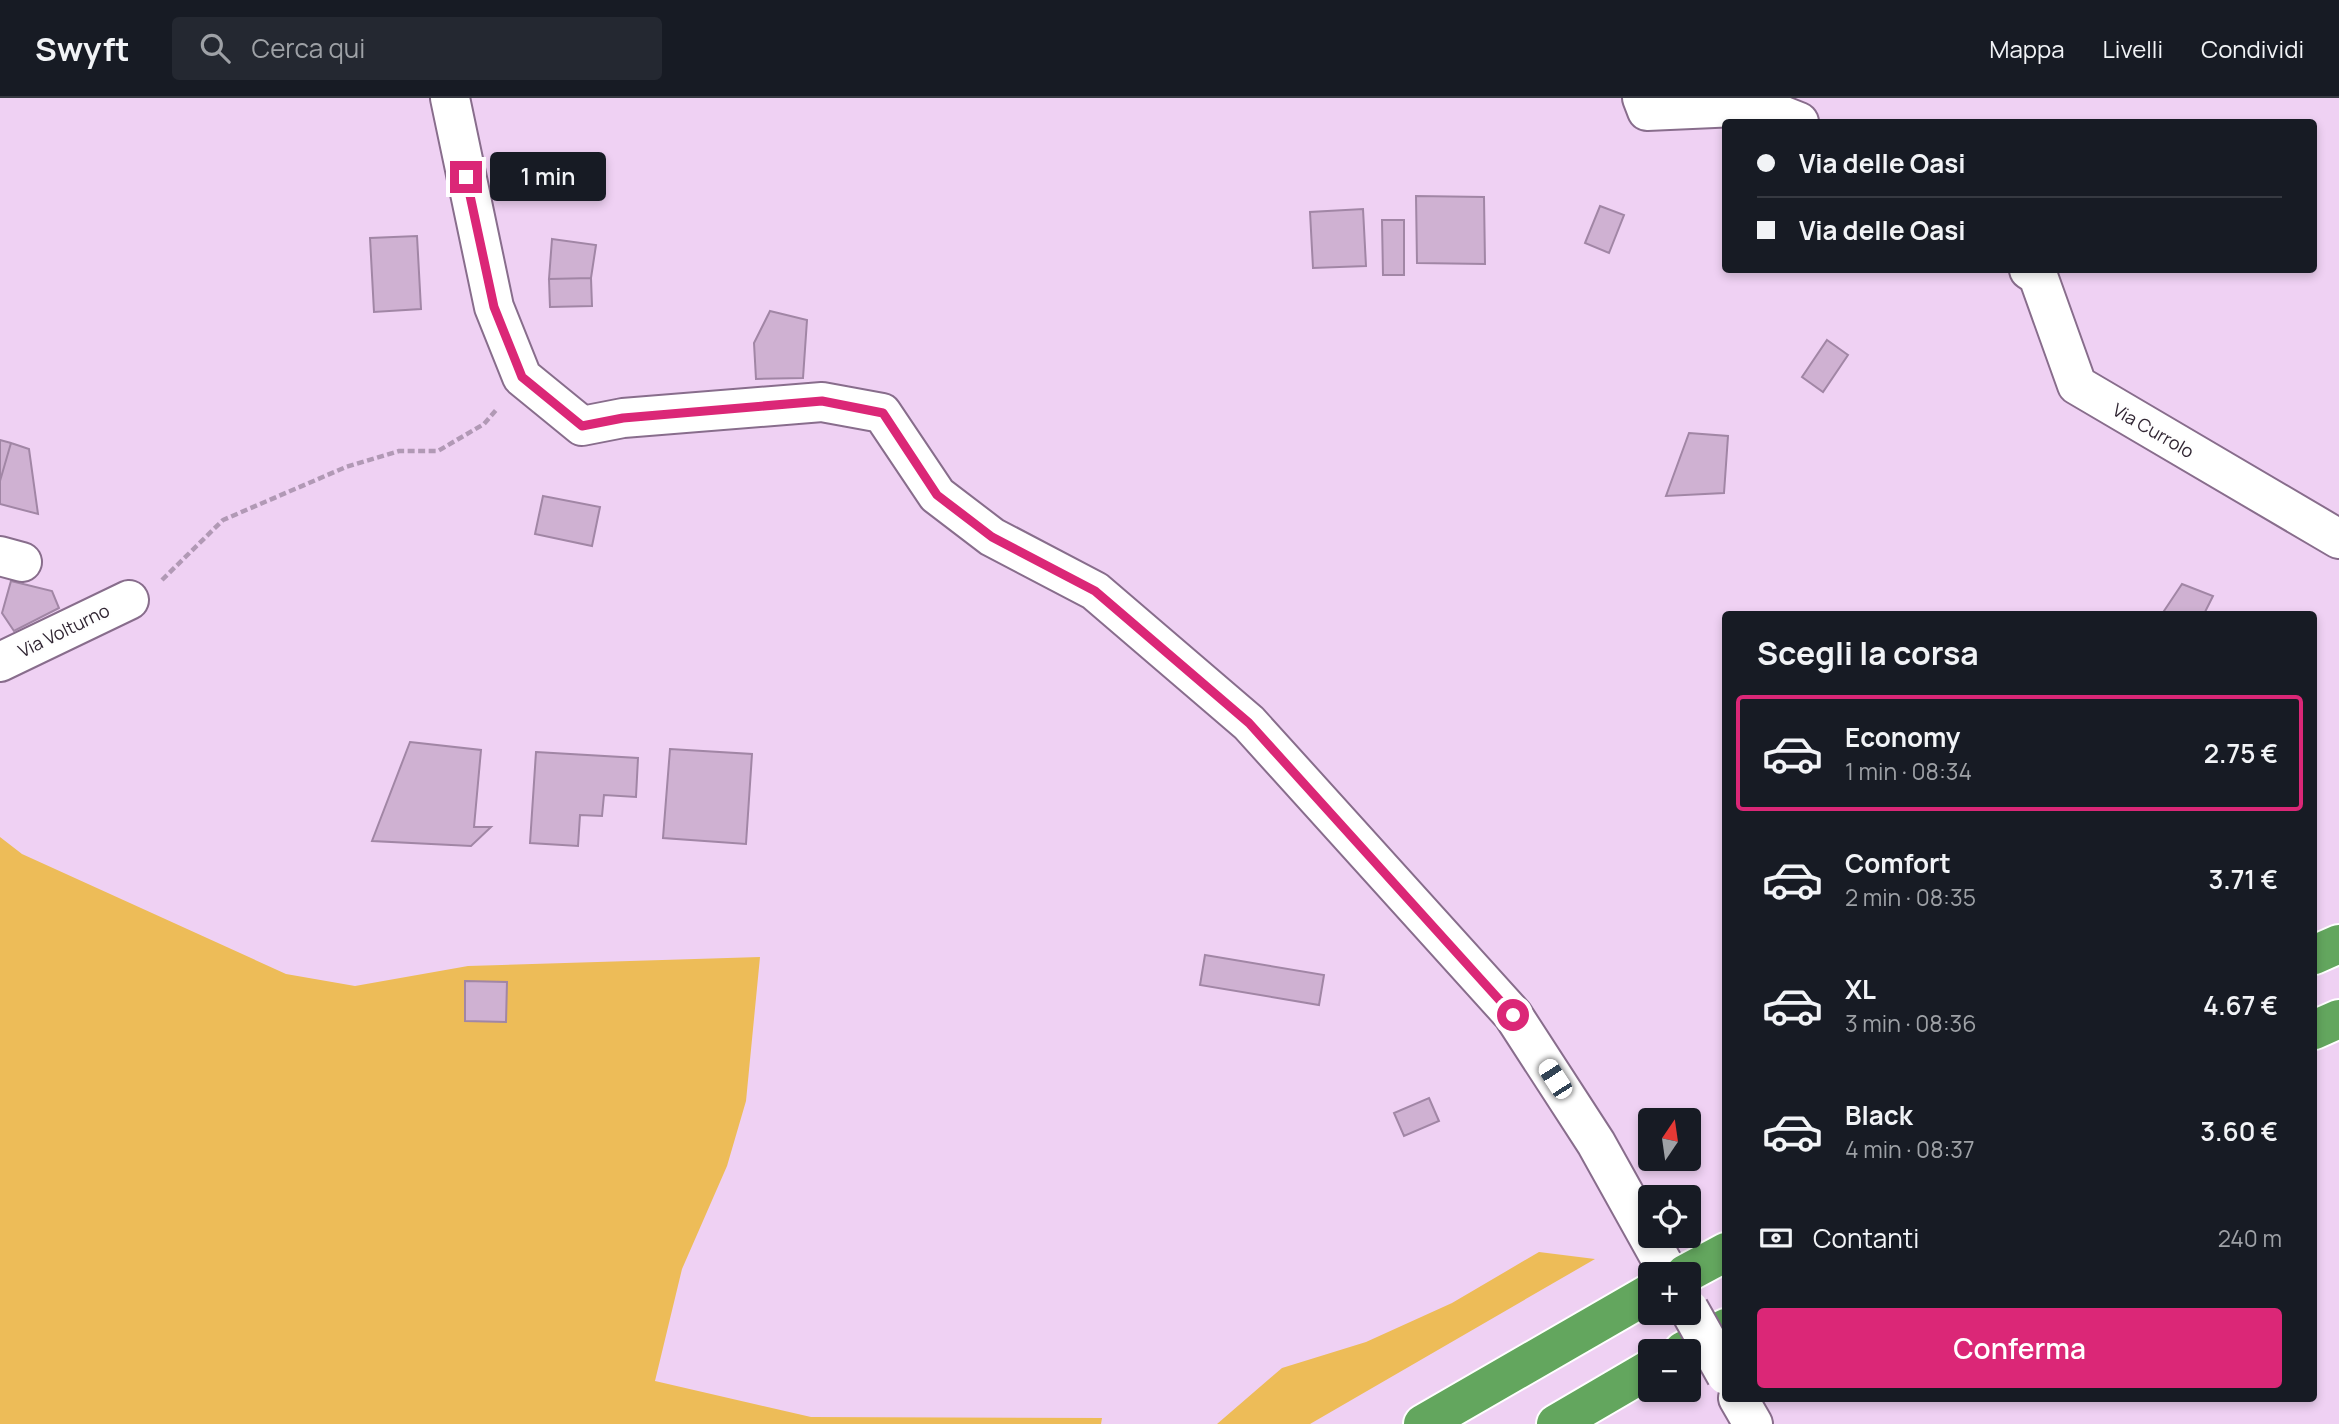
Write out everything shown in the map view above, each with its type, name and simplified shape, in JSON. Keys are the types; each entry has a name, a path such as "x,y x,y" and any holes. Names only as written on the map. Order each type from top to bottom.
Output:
{"highway":[{"path":"2317,954 2339,944"},
{"path":"2317,1029 2339,1019"},
{"path":"1701,1265 1722,1254"},
{"path":"1423,1424 1638,1300"},
{"path":"1701,1341 1722,1330"},
{"path":"1556,1424 1638,1375"}],"street":[{"path":"450,98 494,307 522,377 582,426 623,418 822,401 883,413 937,495 992,537 1095,591 1249,723 1513,1015 1596,1143 1662,1262"},
{"path":"1642,98 1647,111 1759,106 1791,119"},
{"name":"Via Currolo","path":"2034,273 2038,276 2077,385 2339,539"},
{"name":"Via Volturno","path":"0,663 129,600"},
{"path":"1698,1325 1722,1368"},
{"path":"1740,1402 1753,1424"}],"path":[{"path":"129,600 168,577 223,520 346,467 399,451 438,451 484,424 522,377"}],"shaded area":[{"path":"0,837 22,854 286,974 355,986 468,966 760,957 746,1101 727,1166 682,1269 655,1381 811,1417 1102,1418 1101,1424 0,1424"},
{"path":"1539,1252 1595,1259 1310,1424 1217,1424 1282,1368 1366,1342 1452,1303"}],"building":[{"path":"1416,196 1484,197 1485,264 1417,263"},
{"path":"1600,206 1624,215 1609,253 1585,243"},
{"path":"1363,209 1366,266 1313,268 1310,212"},
{"path":"1382,220 1404,220 1404,275 1383,275"},
{"path":"417,236 421,309 374,312 370,238"},
{"path":"552,239 596,245 591,278 549,279"},
{"path":"591,278 592,306 550,307 549,279"},
{"path":"770,311 807,320 803,378 756,379 754,343"},
{"path":"1827,340 1848,355 1823,392 1802,377"},
{"path":"1689,433 1728,436 1724,493 1666,496"},
{"path":"0,440 11,443 0,481"},
{"path":"11,443 29,449 38,514 0,504 0,481"},
{"path":"543,496 600,507 592,546 535,534"},
{"path":"11,581 52,591 59,608 14,631 2,613"},
{"path":"2182,584 2213,596 2206,611 2164,611"},
{"path":"410,742 481,750 474,827 491,827 471,846 372,841"},
{"path":"670,749 752,754 746,844 663,838"},
{"path":"536,752 638,758 636,797 604,795 602,816 580,815 578,846 530,843"},
{"path":"1205,955 1324,975 1319,1005 1200,985"},
{"path":"465,981 507,982 506,1022 465,1021"},
{"path":"1429,1098 1439,1121 1404,1136 1394,1113"}],"route":[{"path":"466,177 494,307 522,377 582,426 623,418 822,401 883,413 937,495 992,537 1095,591 1249,723 1513,1015"}]}
